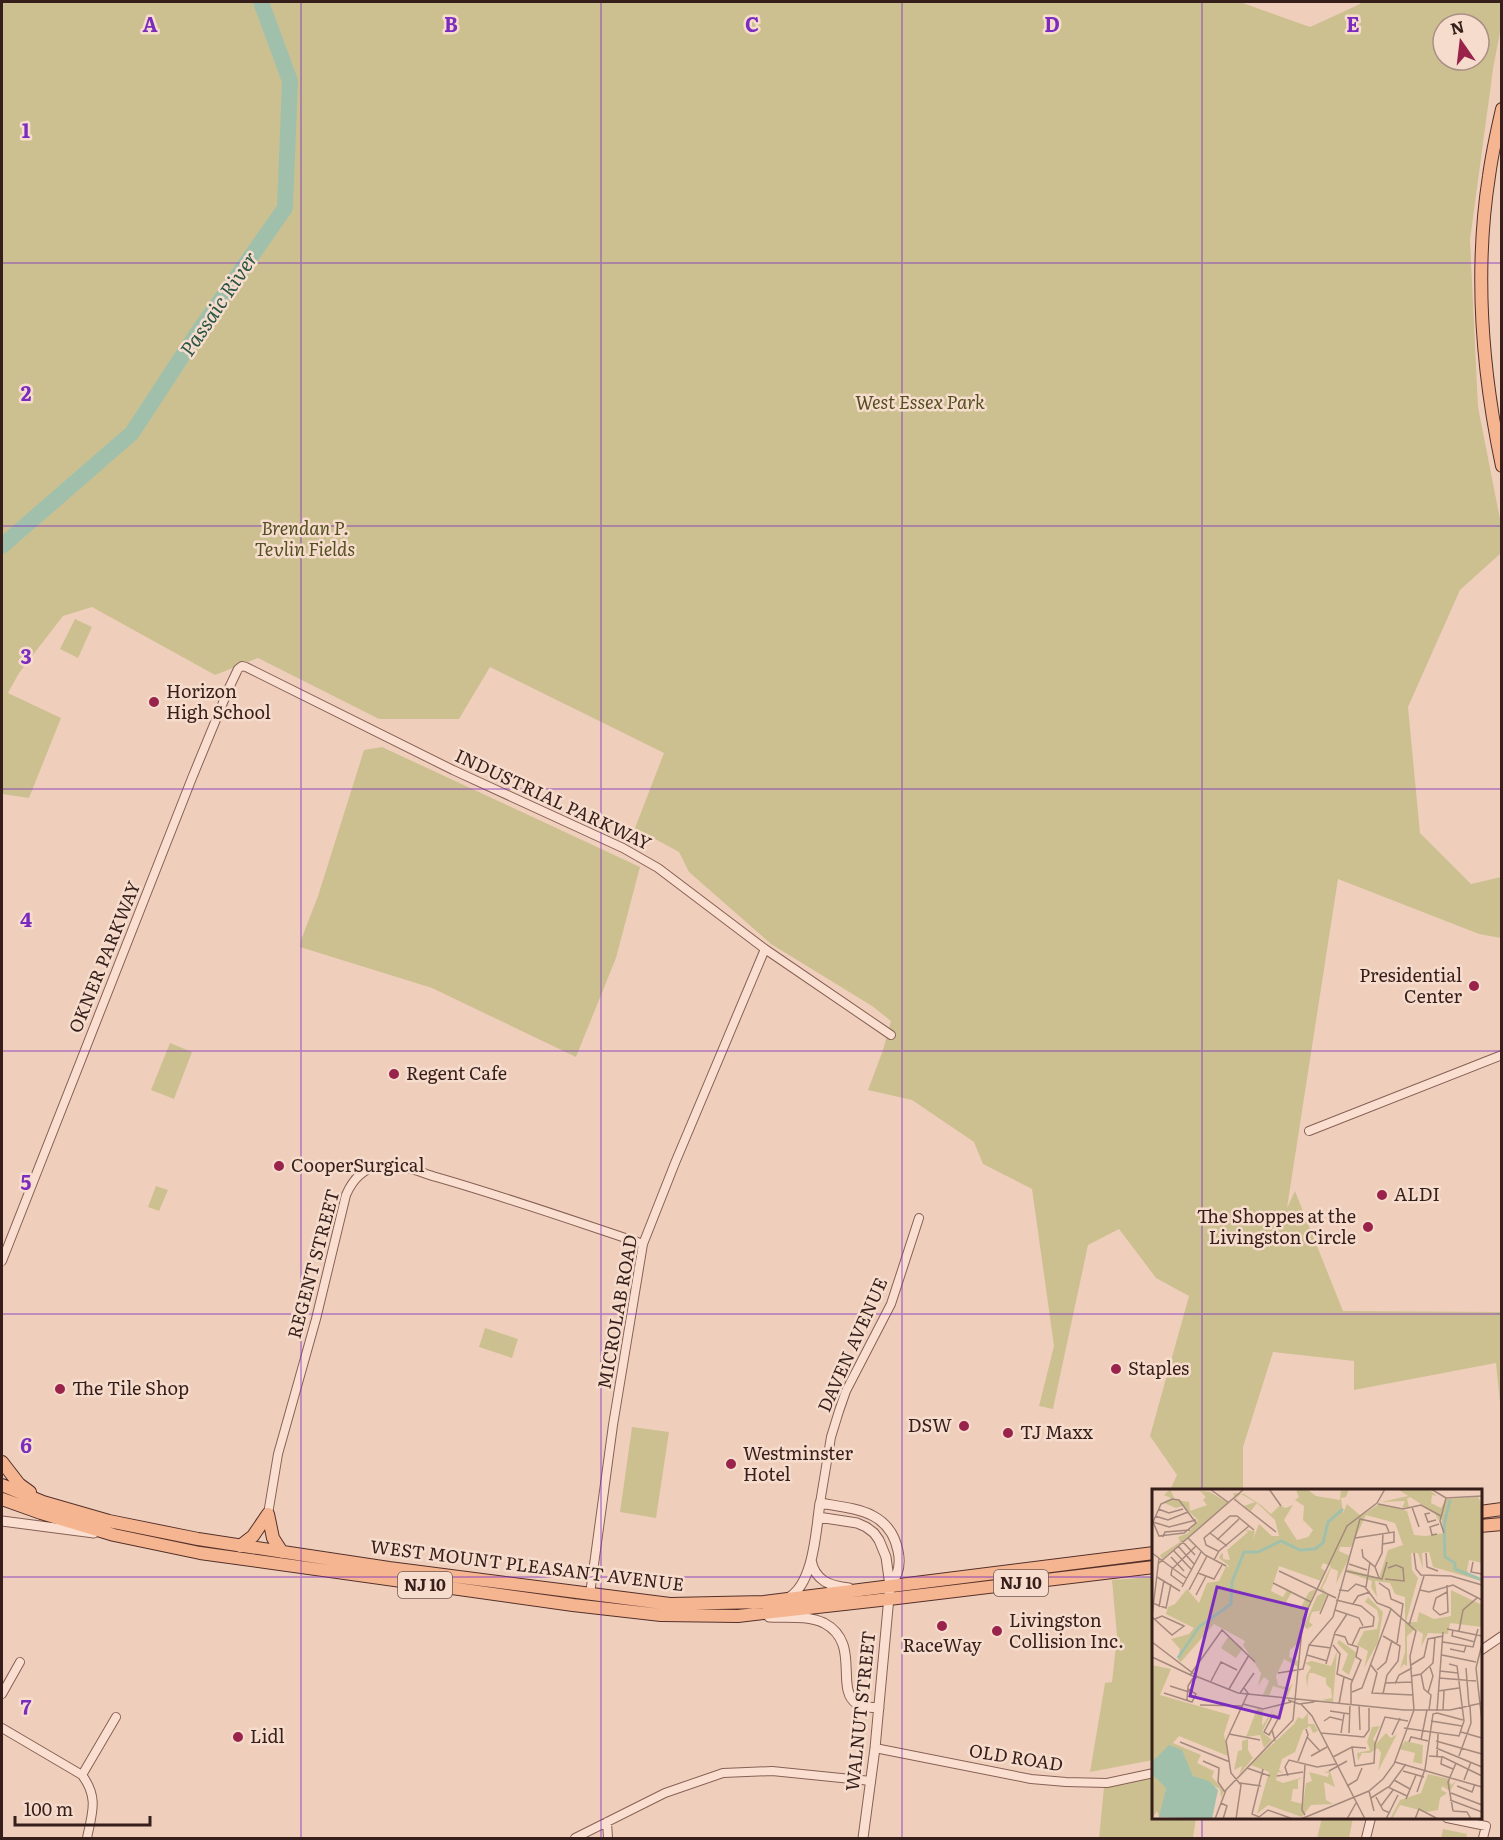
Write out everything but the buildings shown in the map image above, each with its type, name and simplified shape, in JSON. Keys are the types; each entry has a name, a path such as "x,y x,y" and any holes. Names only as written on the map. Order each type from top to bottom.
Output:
{"main road":[{"path":"1502,108 1488,177 1481,272 1482,323 1487,376 1494,429 1502,466"},
{"path":"2,1462 19,1484 43,1502"},
{"name":"NJ 10","path":"2,1485 43,1502"},
{"name":"NJ 10","path":"2,1499 114,1535"},
{"name":"WEST MOUNT PLEASANT AVENUE","path":"43,1502 109,1521 240,1546 670,1604 749,1603 782,1600 1152,1553"},
{"path":"1482,1512 1502,1509"},
{"path":"240,1546 253,1536 268,1514"},
{"path":"268,1514 273,1538 282,1552"},
{"path":"1482,1526 1502,1524"},
{"name":"WEST MOUNT PLEASANT AVENUE","path":"114,1535 204,1554 661,1615 738,1616 1152,1567"}],"street":[{"name":"INDUSTRIAL PARKWAY","path":"242,666 453,770 623,848 658,868 765,949 891,1035"},
{"name":"OKNER PARKWAY","path":"2,1261 192,778 229,688 238,669 242,666"},
{"name":"MICROLAB ROAD","path":"590,1594 613,1425 643,1244 765,949"},
{"path":"1310,1131 1502,1055"},
{"name":"REGENT STREET","path":"268,1514 278,1454 316,1320 346,1196 349,1187 361,1173 377,1166 395,1165 477,1188 643,1244"},
{"name":"DAVEN AVENUE","path":"782,1600 800,1588 807,1574 831,1437 838,1411 891,1304 919,1218"},
{"name":"WALNUT STREET","path":"820,1503 865,1512 880,1520 887,1527 893,1536 899,1554 898,1572 884,1587"},
{"name":"WALNUT STREET","path":"818,1517 857,1523 866,1527 879,1540 886,1557 884,1587 889,1599 875,1748 863,1839"},
{"path":"2,1521 114,1535"},
{"path":"811,1558 815,1572 829,1585 884,1587"},
{"path":"738,1616 809,1618 824,1623 836,1632 843,1645 846,1655 847,1687 851,1699 858,1706 879,1708"},
{"path":"1482,1650 1502,1636"},
{"path":"2,1694 20,1662"},
{"path":"82,1775 116,1716"},
{"path":"2,1728 82,1775 89,1784 93,1794 93,1807 87,1839"},
{"name":"OLD ROAD","path":"875,1748 1031,1779 1107,1783 1152,1773"},
{"path":"575,1839 665,1793 723,1773 772,1771 871,1781"},
{"path":"1366,1839 1371,1819"},
{"path":"1452,1819 1486,1826 1483,1839"},
{"path":"607,1822 608,1839"}],"green space":[{"path":"2,2 1240,2 1310,27 1361,2 1501,2 1501,27 1493,69 1470,240 1478,407 1501,524 1501,553 1460,590 1408,707 1420,833 1471,884 1501,877 1501,938 1479,934 1338,879 1287,1208 1295,1191 1343,1311 1501,1312 1501,1413 1496,1363 1354,1390 1354,1361 1273,1352 1243,1447 1243,1489 1170,1489 1177,1475 1150,1436 1189,1296 1156,1278 1119,1229 1088,1245 1053,1409 1039,1406 1054,1346 1032,1189 983,1164 974,1142 912,1100 868,1090 891,1021 872,1006 771,944 689,872 679,852 635,828 664,753 490,667 459,719 379,719 258,658 215,675 92,607 63,616 19,673 8,693 61,718 29,798 2,794"},
{"path":"75,619 92,627 78,658 60,649"},
{"path":"382,747 640,867 616,958 576,1057 432,988 300,947 364,750"},
{"path":"170,1043 192,1052 174,1099 151,1090"},
{"path":"156,1186 168,1190 159,1211 148,1207"},
{"path":"485,1328 518,1339 512,1358 479,1347"},
{"path":"632,1427 669,1432 656,1518 620,1512"},
{"path":"1152,1577 1152,1760 1090,1772 1105,1683 1112,1682 1117,1636 1112,1580"},
{"path":"1152,1778 1152,1819 1196,1819 1193,1838 1099,1838 1104,1787"},
{"path":"1322,1819 1353,1819 1349,1838 1317,1838"},
{"path":"1443,1829 1467,1834 1466,1838 1441,1838"}],"waterway":[{"name":"Passaic River","path":"2,546 132,433 196,335 285,208 290,81 261,2"}],"place":[{"name":"Horizon High School","path":"154,702"},
{"name":"Presidential Center","path":"1474,986"},
{"name":"Regent Cafe","path":"394,1074"},
{"name":"CooperSurgical","path":"279,1166"},
{"name":"ALDI","path":"1382,1195"},
{"name":"The Shoppes at the Livingston Circle","path":"1368,1227"},
{"name":"Staples","path":"1116,1369"},
{"name":"The Tile Shop","path":"60,1389"},
{"name":"DSW","path":"964,1426"},
{"name":"TJ Maxx","path":"1008,1433"},
{"name":"Westminster Hotel","path":"731,1464"},
{"name":"RaceWay","path":"942,1626"},
{"name":"Livingston Collision Inc.","path":"997,1631"},
{"name":"Lidl","path":"238,1737"}],"park label":[{"name":"West Essex Park","path":"920,403"},
{"name":"Brendan P. Tevlin Fields","path":"305,539"}]}
